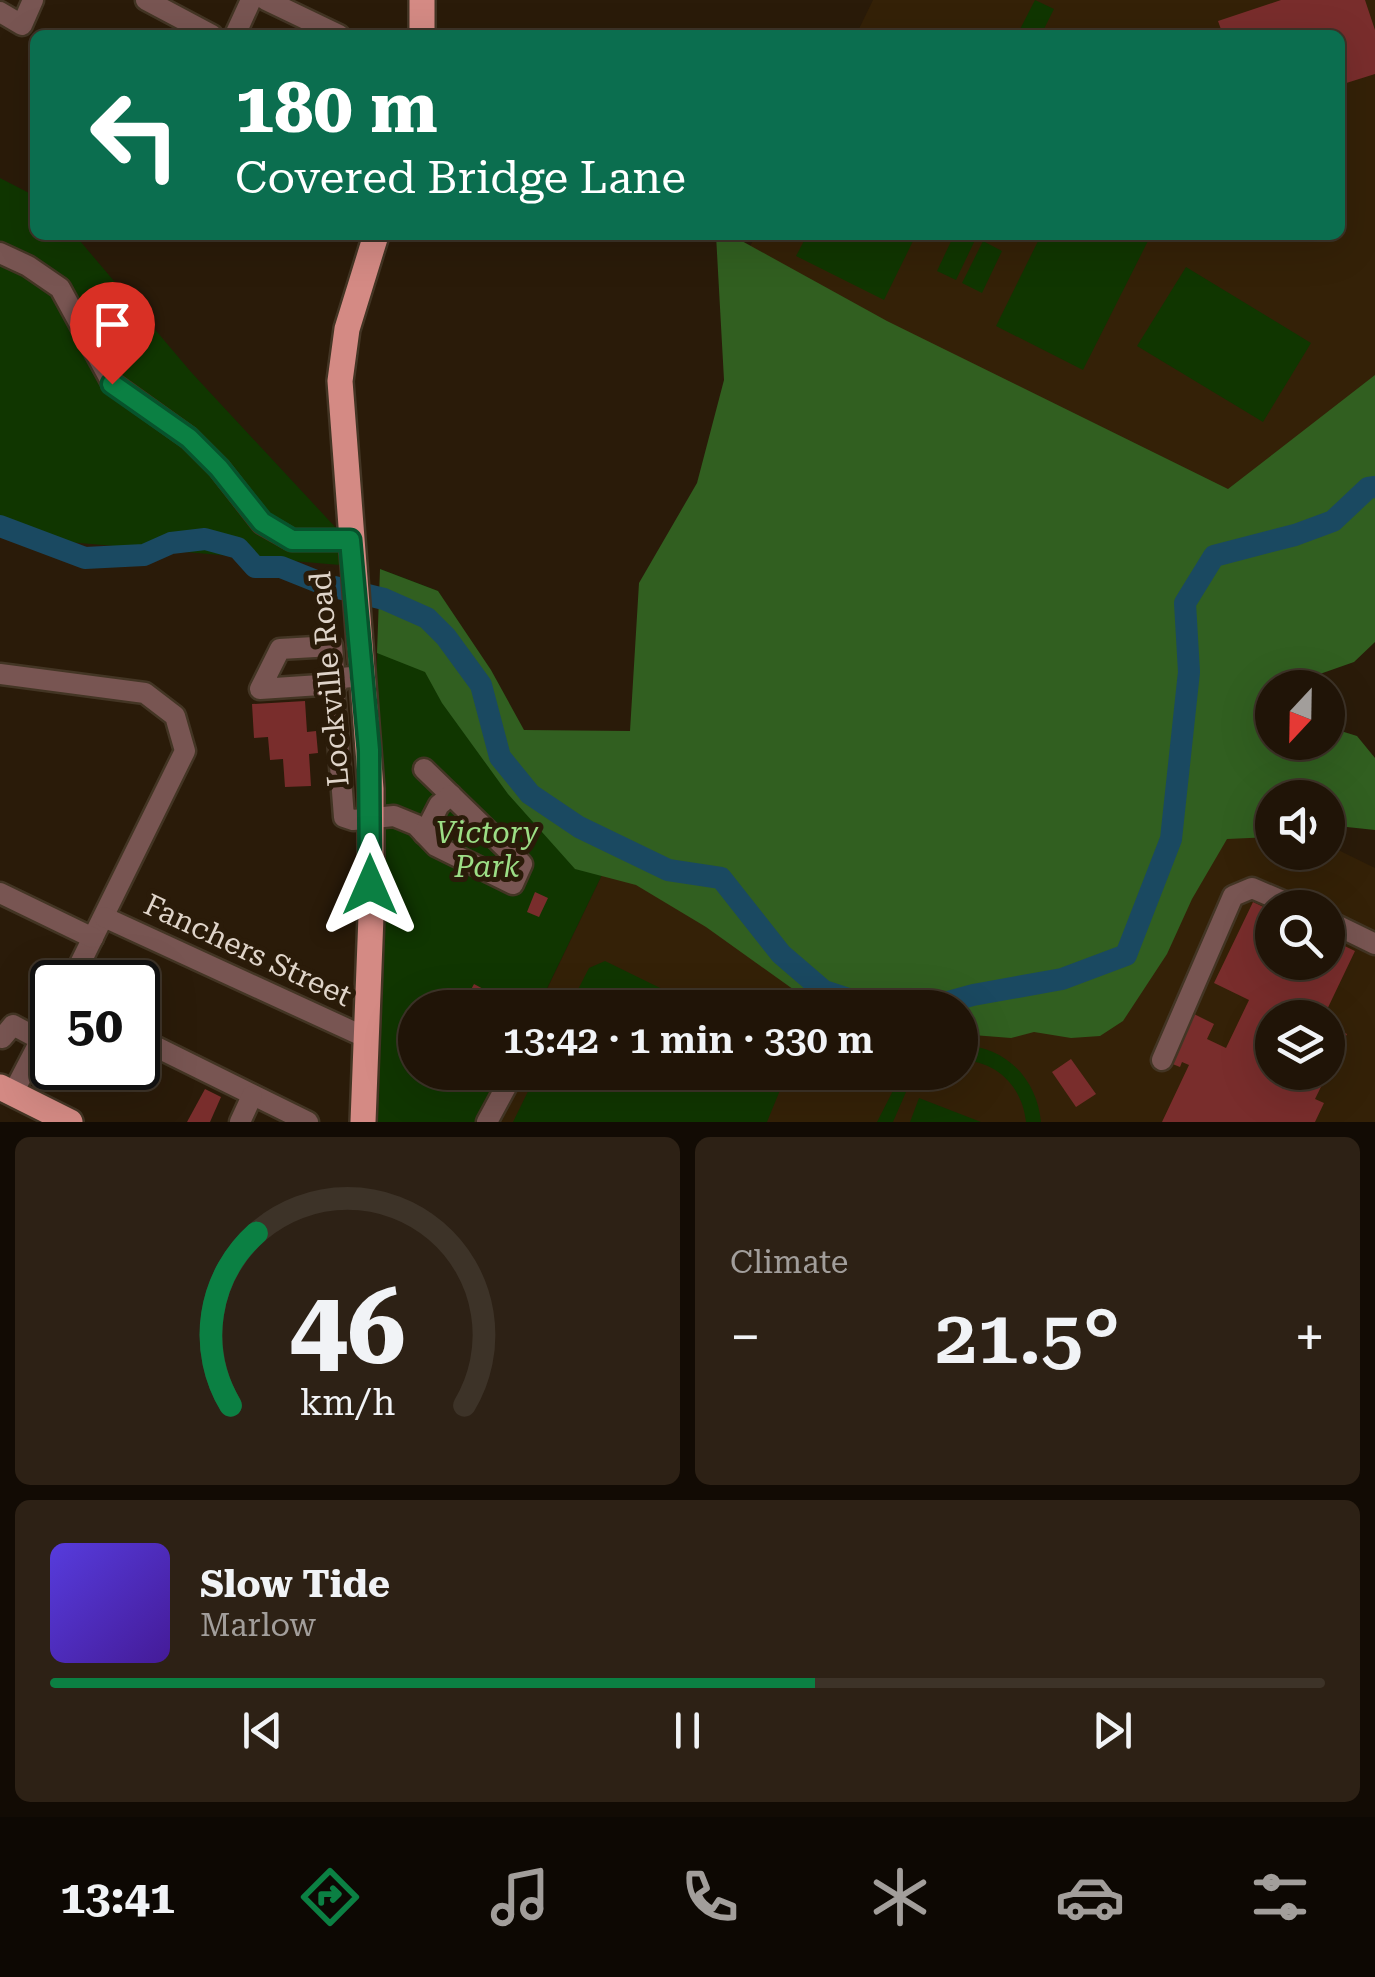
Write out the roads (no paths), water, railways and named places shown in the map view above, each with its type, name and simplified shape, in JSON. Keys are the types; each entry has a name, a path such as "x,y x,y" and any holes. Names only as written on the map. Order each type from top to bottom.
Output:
{"main road":[{"path":"422,0 422,30"},
{"name":"Lockville Road","path":"363,1122 371,820 340,381 346,329 374,240"},
{"path":"6,1090 70,1122"}],"street":[{"path":"0,12 22,25 34,0"},
{"path":"146,0 203,30"},
{"path":"237,30 252,0"},
{"path":"266,0 329,30"},
{"path":"0,253 60,288 112,384 189,438 262,522 292,540 350,540"},
{"path":"0,674 145,693 175,716 185,751 81,960"},
{"path":"363,676 344,678 335,684 342,812 348,820 394,816 416,825 436,846 513,884 522,864 424,769"},
{"path":"424,834 439,804 451,795"},
{"path":"1162,1060 1233,896 1252,888 1257,890"},
{"path":"0,893 92,938"},
{"name":"Fanchers Street","path":"104,917 367,1038"},
{"path":"1345,929 1375,944"},
{"path":"0,1038 13,1025 30,1034"},
{"path":"160,1049 308,1122"},
{"path":"6,1090 30,1056"},
{"path":"487,1122 504,1090"},
{"path":"240,1122 252,1096"}],"waterway":[{"path":"978,994 1062,979 1126,955 1171,839 1189,672 1185,603 1214,556 1333,521 1368,488 1375,487"},
{"path":"0,526 85,558 144,555 171,543 205,539 238,548 255,567 281,567 326,585 384,599 427,618 481,685 500,757 530,794 579,827 668,870 721,878 781,954 823,990"}],"park label":[{"name":"Victory Park","path":"487,849"}]}
